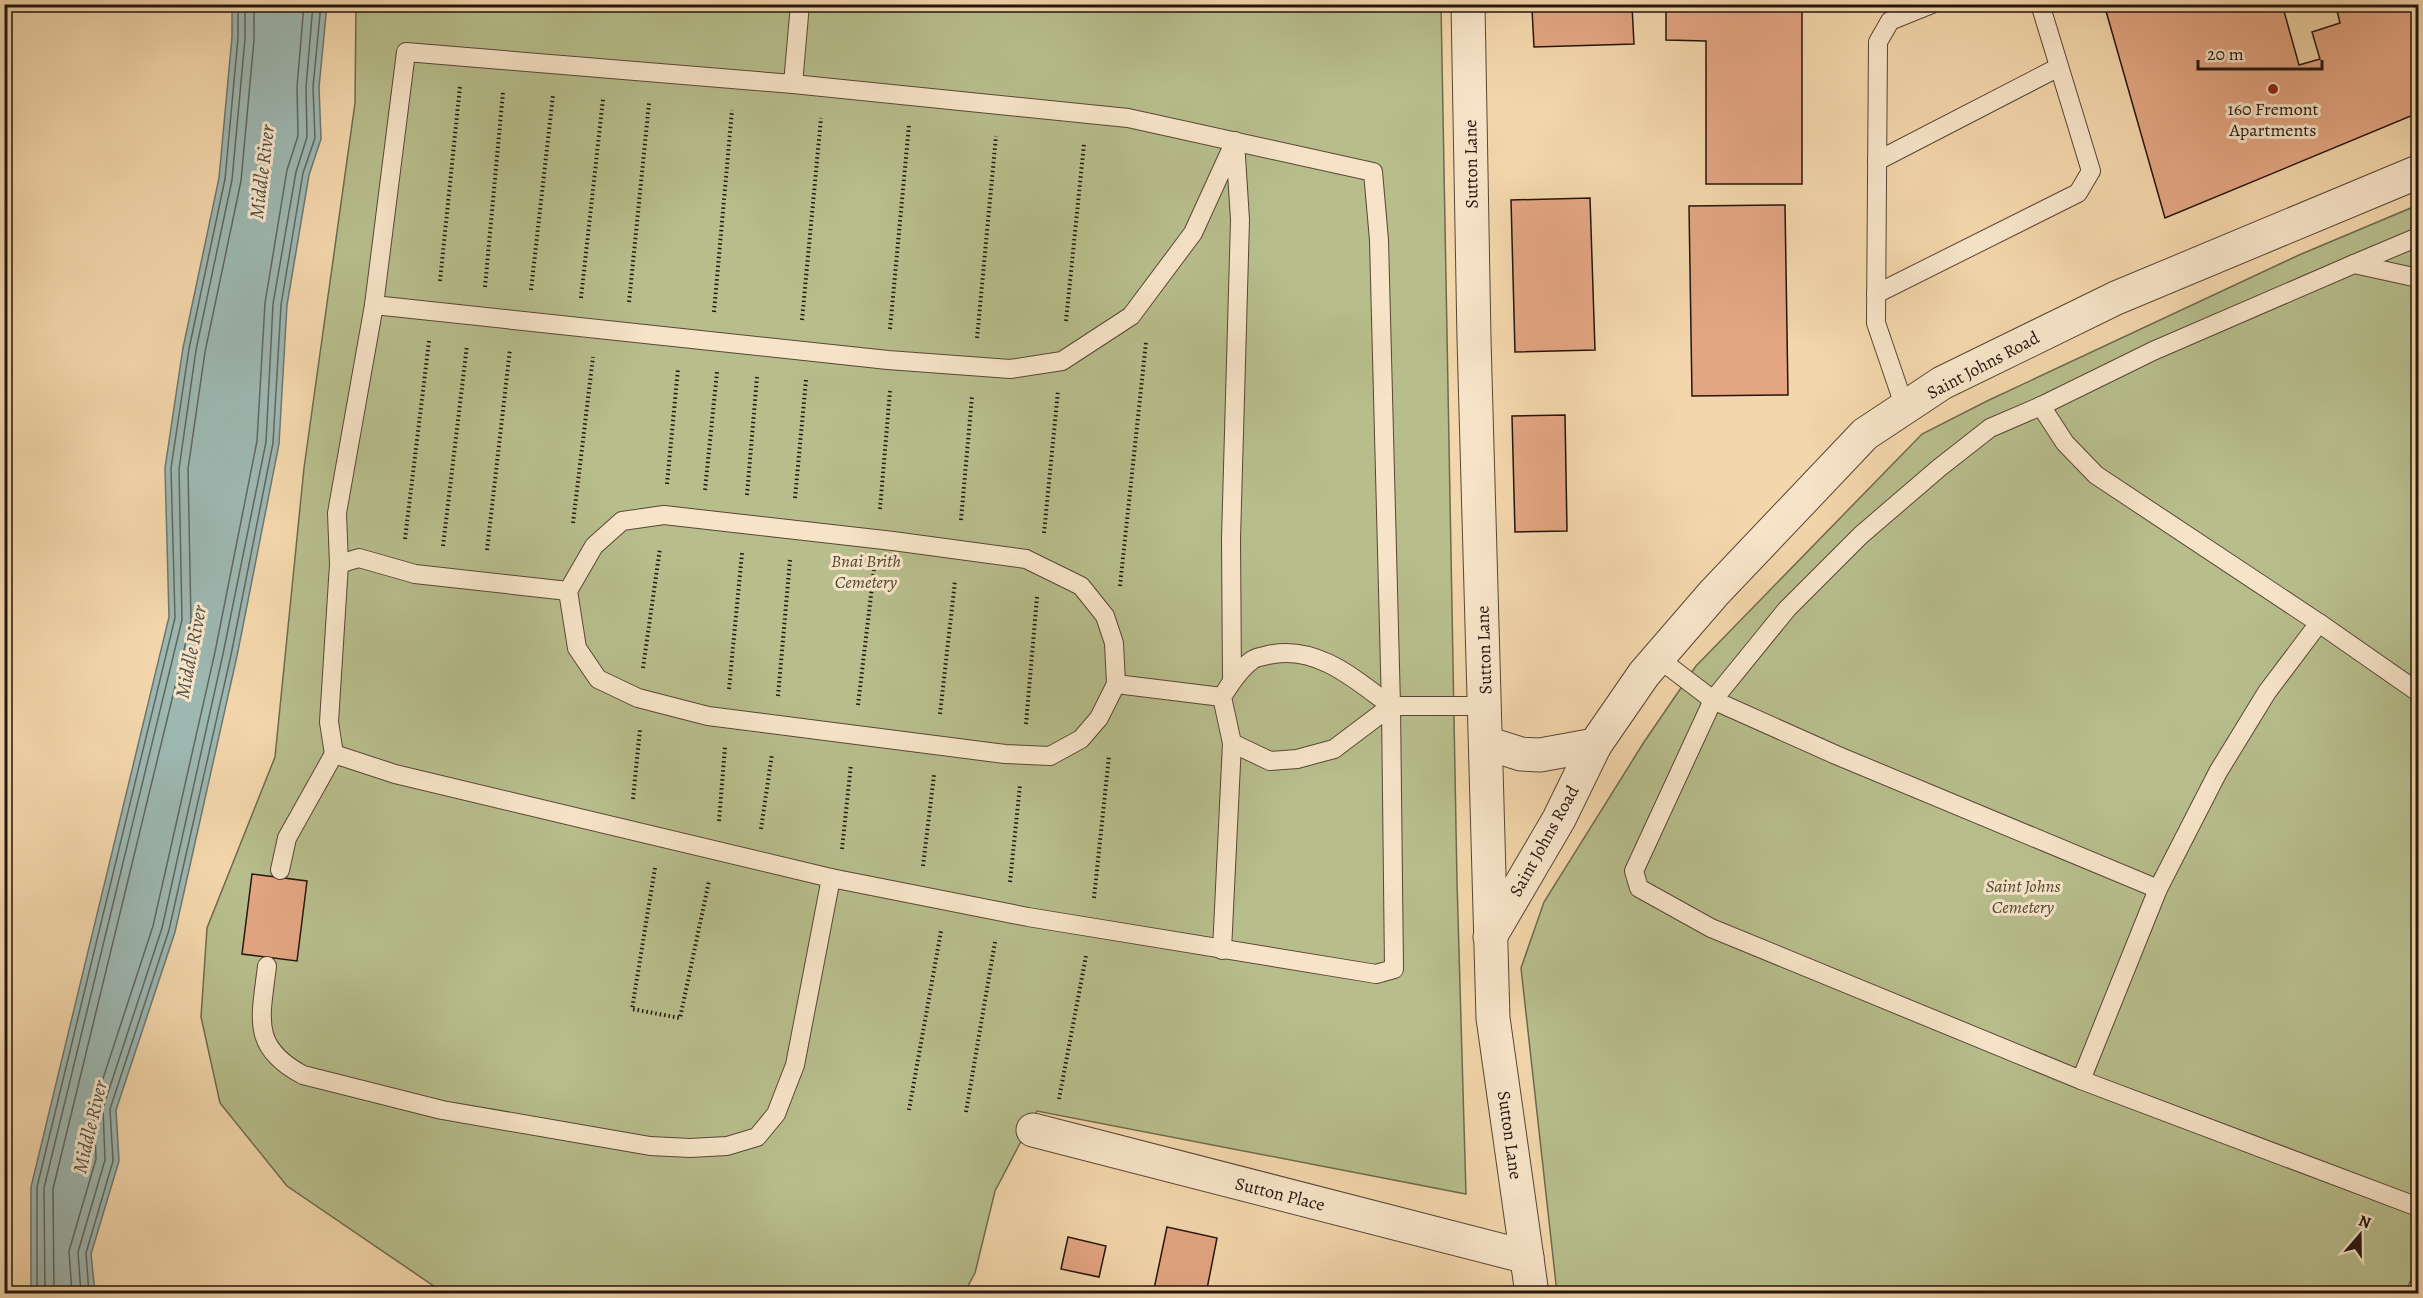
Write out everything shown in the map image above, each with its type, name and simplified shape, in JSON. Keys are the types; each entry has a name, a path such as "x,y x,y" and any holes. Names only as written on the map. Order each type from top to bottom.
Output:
{"street":[{"name":"Sutton Lane","path":"1468,4 1474,339 1493,1018 1532,1293"},
{"name":"Saint Johns Road","path":"1490,937 1559,819 1595,745 1644,674 1714,593 1865,434 1942,383 2116,298 2418,172"},
{"path":"1486,743 1521,754 1539,755 1595,745"},
{"name":"Sutton Place","path":"1033,1130 1527,1257"}],"lane":[{"path":"793,84 800,4"},
{"path":"1905,408 1876,323 1878,42 1890,21 1932,4"},
{"path":"1876,294 2078,193 2091,171 2040,4"},
{"path":"280,870 287,838 334,754 329,722 339,564 337,513 374,305 406,52 793,84 1128,118 1373,172 1379,240 1395,969 1376,974 1222,950 1003,912 831,878 395,774 334,754"},
{"path":"1877,161 2059,67"},
{"path":"374,305 888,360 1010,369 1062,362 1131,316 1193,233 1234,141"},
{"path":"1222,950 1232,743 1227,689 1240,220 1234,141"},
{"path":"2418,237 2153,351 2041,406 1990,428 1939,468 1861,535 1787,609 1713,700 1634,871 1638,888 1711,928 2081,1080 2418,1207"},
{"path":"2354,264 2418,278"},
{"path":"2041,406 2065,443 2096,475 2319,623 2418,692"},
{"path":"664,515 878,539 1026,559 1081,586 1105,616 1114,644 1116,684 1099,718 1081,739 1050,756 1024,755 708,716 638,698 598,678 578,648 568,591 594,546 622,520 664,515"},
{"path":"339,564 359,558 415,574 568,591"},
{"path":"2081,1080 2158,889 2218,772 2267,692 2319,623"},
{"path":"1227,689 1252,659 1274,654 1298,653 1325,661 1355,679 1391,706 1485,706"},
{"path":"1658,658 1713,700 1836,755 2158,889"},
{"path":"1116,684 1227,689"},
{"path":"1232,743 1270,761 1297,759 1334,749 1391,706"},
{"path":"267,966 260,1022 270,1051 284,1065 303,1075 442,1110 607,1140 690,1149 727,1146 757,1137 767,1128 776,1114 795,1065 831,878"},
{"path":"2415,1293 2418,1287"}],"path":[{"path":"594,546 572,529 606,69"},
{"path":"626,332 652,73"},
{"path":"702,519 720,342 714,317 735,80"},
{"path":"756,860 776,725 809,351 802,322 824,88"},
{"path":"878,539 890,391 888,360 912,96"},
{"path":"919,895 958,550 999,105"},
{"path":"966,1112 1003,912 1024,755 1040,566 1087,114"},
{"path":"1114,644 1152,288"},
{"path":"630,829 640,721 638,698 664,515 681,338"},
{"path":"1058,1105 1091,928 1109,754"},
{"path":"909,1110 946,900"}],"green space":[{"name":"Bnai Brith Cemetery","path":"356,5 1441,5 1457,882 1466,1194 1037,1111 995,1191 975,1273 964,1293 444,1293 287,1186 220,1103 201,1017 207,928 275,757 304,468 355,103"},
{"name":"Saint Johns Cemetery","path":"2418,205 2418,1293 1557,1293 1521,968 1544,902 1644,742 1696,666 1922,434 1987,401 2299,255"}],"water":[{"name":"Middle River","path":"232,5 327,5 319,87 321,139 309,175 287,305 279,444 237,656 175,932 116,1110 119,1161 91,1254 95,1293 31,1293 31,1187 169,617 165,468 183,348 219,178 232,37"}],"building":[{"name":"160 Fremont Apartments","path":"2104,4 2282,4 2299,65 2320,59 2312,32 2340,23 2336,7 2344,4 2418,4 2418,113 2165,218"},
{"path":"1632,6 1634,44 1534,47 1532,9"},
{"path":"1666,7 1802,8 1802,184 1706,184 1706,41 1666,40"},
{"path":"1590,198 1595,350 1515,352 1511,200"},
{"path":"1785,205 1788,395 1692,396 1689,206"},
{"path":"1565,415 1567,531 1515,532 1512,416"},
{"path":"252,874 307,881 297,961 242,954"},
{"path":"1167,1227 1217,1238 1206,1294 1174,1294 1154,1289"},
{"path":"1068,1237 1106,1246 1099,1277 1061,1269"}],"place":[{"name":"160 Fremont Apartments","path":"2273,89"}]}
